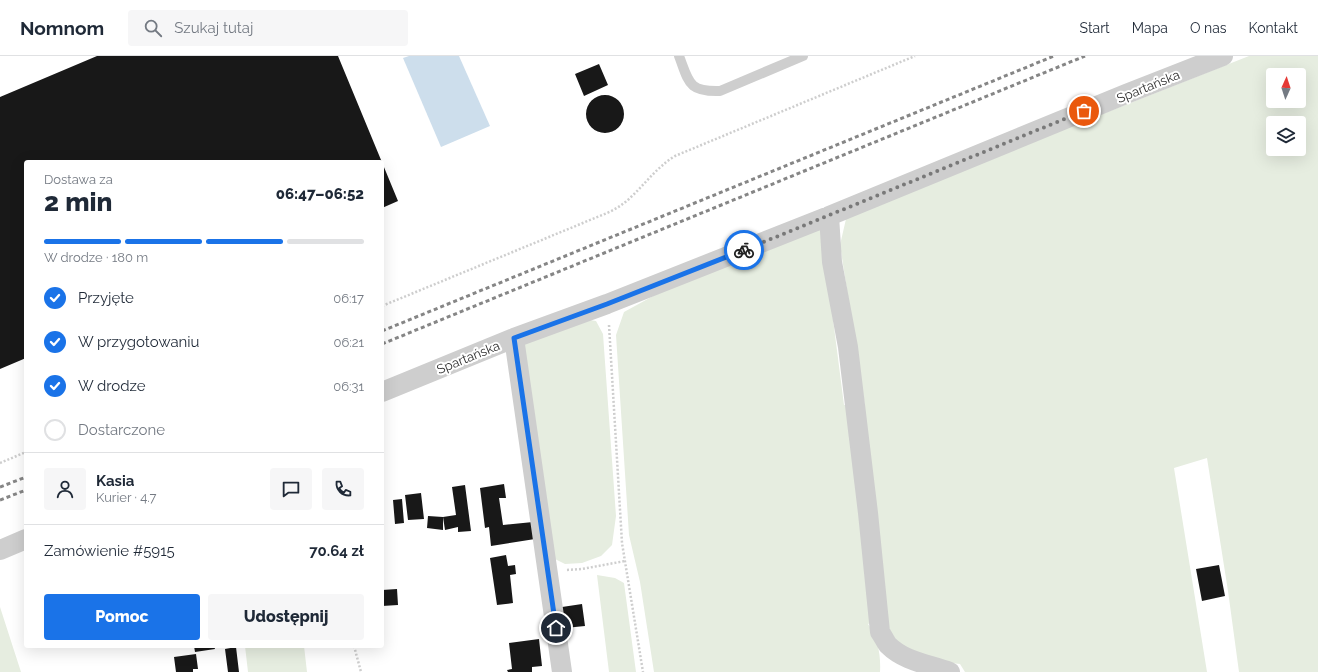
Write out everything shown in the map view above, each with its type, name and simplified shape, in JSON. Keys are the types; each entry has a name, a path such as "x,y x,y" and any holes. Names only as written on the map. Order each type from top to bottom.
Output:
{"street":[{"name":"Spartańska","path":"384,391 514,338 607,304 829,216 1126,94 1223,56"},
{"path":"829,216 832,262 848,347 868,513 880,632 888,645 900,654 917,663 950,672"},
{"path":"514,338 562,672"},
{"path":"0,550 24,540"}],"lane":[{"path":"679,56 689,80 697,89 706,92 720,91 803,56"}],"path":[{"path":"384,305 607,213 620,206 631,197 656,170 675,156 914,56"},
{"path":"607,304 622,543 643,672"},
{"path":"0,463 24,453"},
{"path":"547,568 555,570 582,569 625,561"},
{"path":"355,648 361,672"}],"shaded area":[{"path":"1249,56 1318,56 1318,672 1239,672 1207,458 1174,468 1207,672 965,672 960,664 933,661 905,652 892,634 884,617 868,624 878,647 880,672 654,672 640,582 629,535 616,335 624,312 655,295 821,226 844,405 865,406 840,245 846,219 863,209"},
{"path":"583,319 596,321 603,334 616,516 612,545 601,556 582,563 565,564 551,557 524,342"},
{"path":"597,575 615,578 624,583 636,672 609,672"},
{"path":"0,607 21,672 0,672"},
{"path":"245,648 304,648 307,672 248,672"}],"water":[{"path":"409,56 459,56 490,126 441,147 403,58"}],"building":[{"path":"97,56 338,56 381,160 24,160 24,359 0,369 0,97"},
{"path":"599,64 608,85 584,96 575,74"},
{"path":"601,95 609,95 616,98 621,103 624,114 621,125 616,130 609,133 601,133 594,130 589,125 586,118 586,110 589,103 594,98"},
{"path":"384,167 398,201 384,207"},
{"path":"504,484 506,498 499,498 503,525 533,522 535,539 491,546 489,527 485,528 480,488"},
{"path":"465,485 471,531 458,532 458,527 445,530 443,517 456,515 452,487"},
{"path":"421,493 424,519 408,520 405,495"},
{"path":"402,499 404,523 395,524 393,500"},
{"path":"428,516 443,517 443,530 427,528"},
{"path":"506,555 508,566 515,565 516,574 510,575 513,603 497,605 490,558"},
{"path":"1219,565 1225,596 1202,601 1196,569"},
{"path":"397,589 398,605 384,606 384,590"},
{"path":"582,604 585,626 565,628 562,607"},
{"path":"539,639 542,666 532,667 532,672 508,672 507,670 512,669 509,643"},
{"path":"194,648 215,649 195,652"},
{"path":"236,648 239,672 228,672 225,649"},
{"path":"196,654 198,669 193,669 193,672 176,672 174,657"}],"railway":[{"path":"384,330 1054,56"},
{"path":"384,343 1085,56"},
{"path":"0,487 24,478"},
{"path":"0,500 24,491"}],"way so far":[{"path":"744,250 1084,111"}],"route":[{"path":"556,628 514,338 607,304 744,250"}]}
